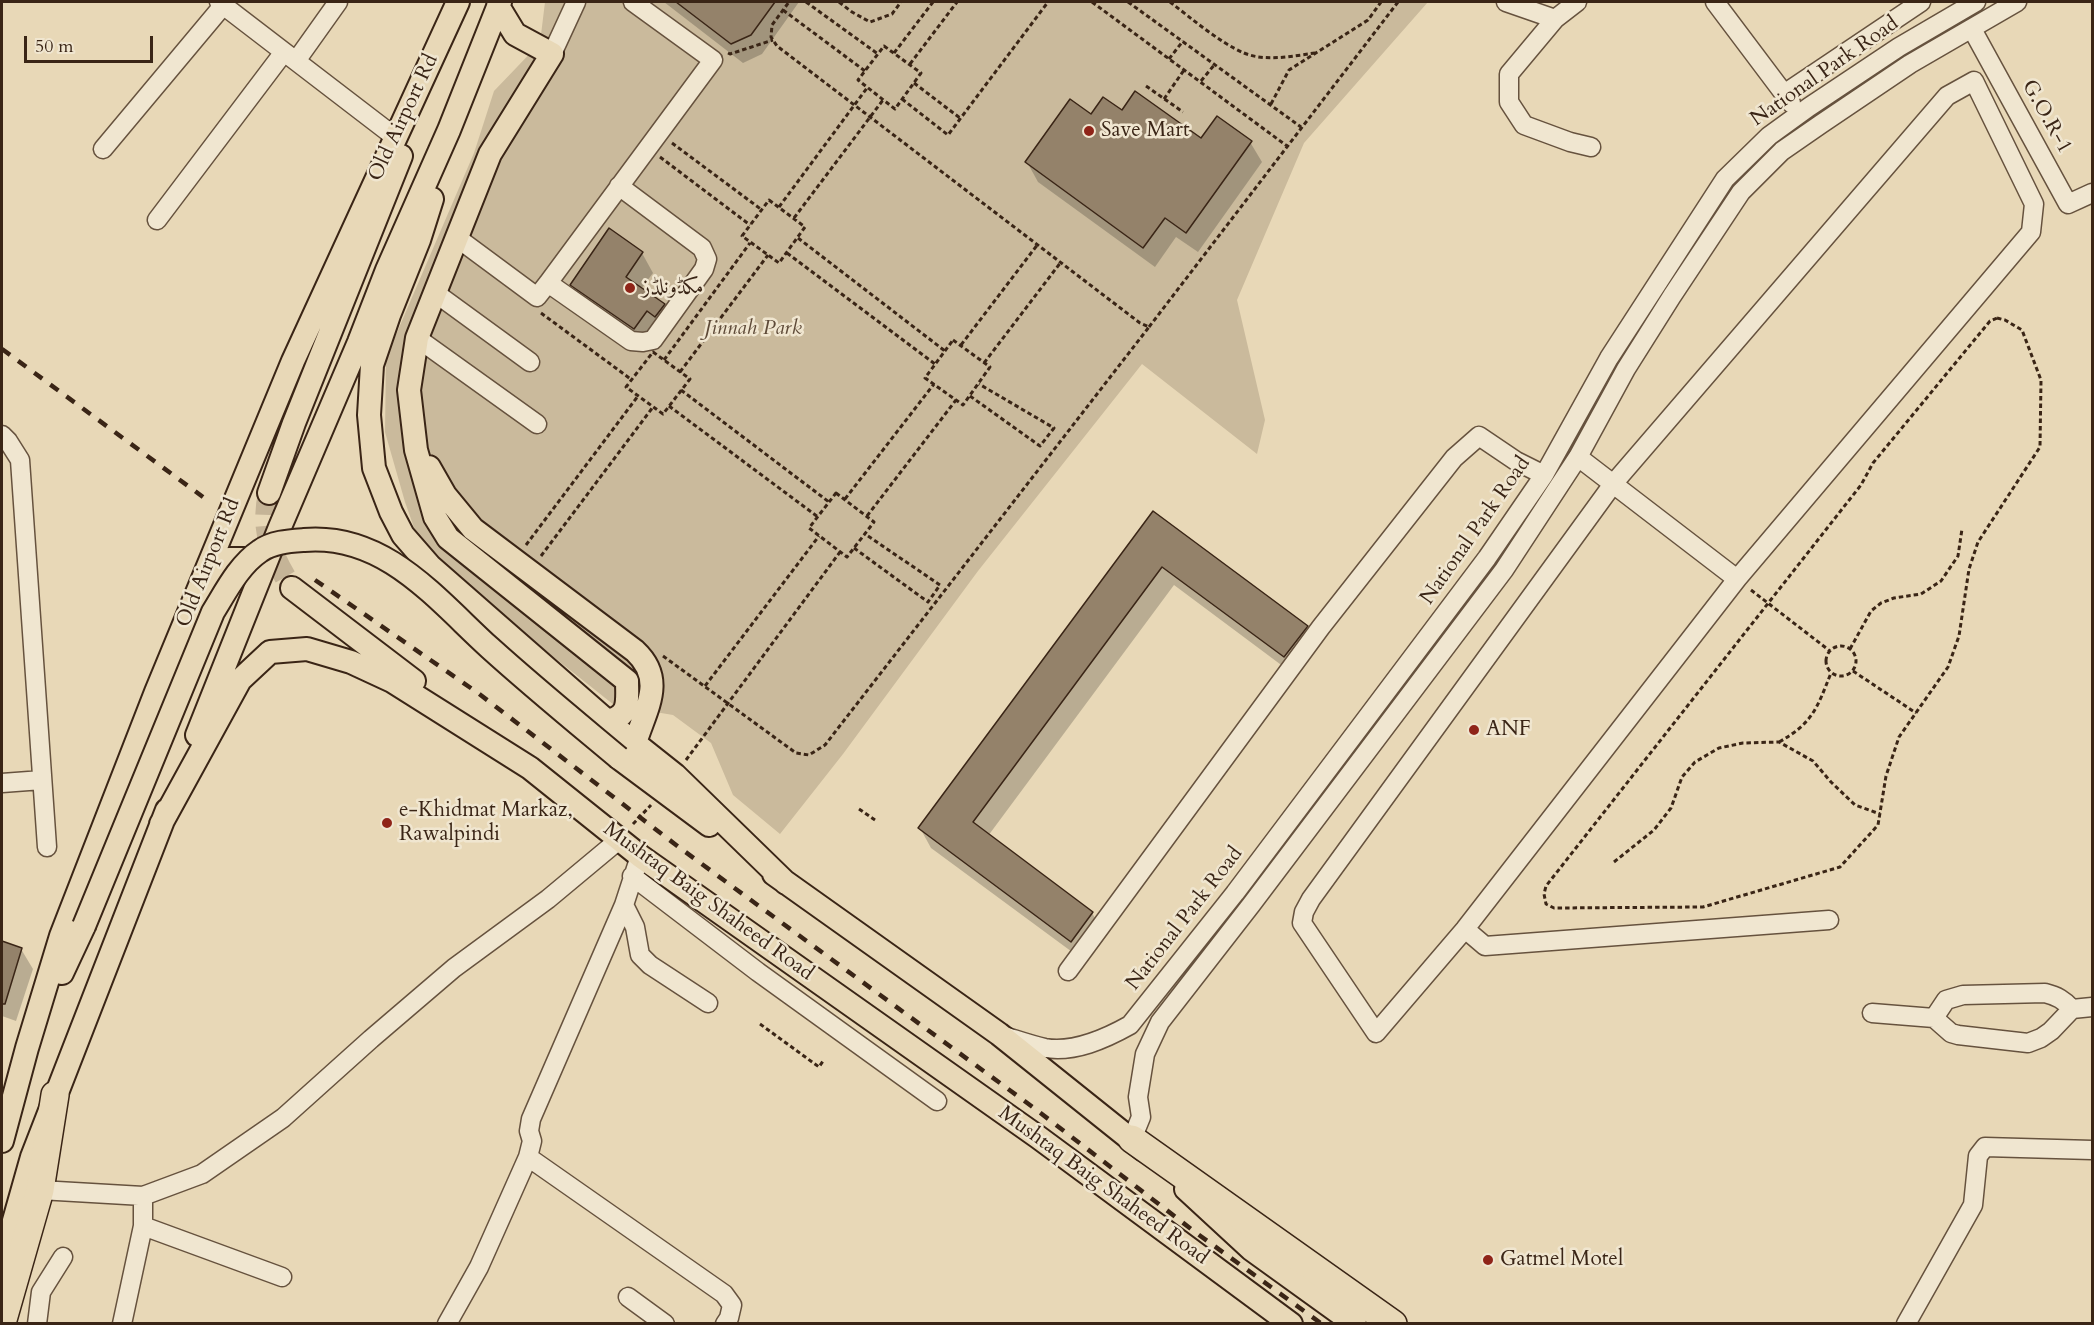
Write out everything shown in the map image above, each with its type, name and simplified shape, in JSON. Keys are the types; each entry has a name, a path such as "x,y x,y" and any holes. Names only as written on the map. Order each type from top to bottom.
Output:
{"highway":[{"path":"2,1323 40,1190 55,1095"},
{"path":"1132,1139 1393,1323"}],"main road":[{"name":"Old Airport Rd","path":"2,1141 61,936 183,625 293,361 459,2"},
{"path":"269,493 294,423 389,188 459,2"},
{"name":"Old Airport Rd","path":"2,1263 32,1157 161,824 236,636 387,270 449,130 499,4"},
{"path":"499,4 515,34 552,54 490,154 417,338 409,390 416,450 435,517 448,538 627,681 628,702 624,713 618,719 607,721"},
{"path":"449,130 437,184 419,240 372,365 369,415 374,468 391,512 403,535 430,566 607,721 627,750"},
{"path":"409,390 422,447 431,472 445,495 473,529 646,662 652,683 651,696 627,750"},
{"path":"27,1048 84,926 213,612 231,583 261,550 286,542 336,540 363,546 392,561 493,651 670,783 786,883 999,1034 1132,1139 1251,1249 1355,1323"},
{"path":"183,625 213,575 229,559 248,559 255,572 236,636"},
{"path":"292,588 530,768"},
{"name":"Mushtaq Baig Shaheed Road","path":"161,824 240,680 270,652 307,649 351,662 392,681 530,768 620,839 636,866 1038,1137 1291,1323"}],"street":[{"path":"157,220 338,2"},
{"path":"552,54 576,2"},
{"path":"456,237 537,297 548,283 712,60 633,2"},
{"path":"1506,2 1556,19"},
{"path":"1577,2 1556,19 1509,74 1509,102 1524,125 1570,142 1591,147"},
{"path":"1715,2 1800,114"},
{"path":"1784,94 1921,2"},
{"name":"National Park Road","path":"999,1034 1046,1048 1071,1048 1107,1038 1130,1025 1235,893 1480,568 1544,475 1609,358 1725,179 1769,136 1800,114 1899,46 1976,2"},
{"name":"National Park Road","path":"1132,1139 1141,1117 1138,1097 1145,1054 1160,1022 1504,570 1578,457 1626,369 1741,192 1782,151 1821,124 1910,64 2017,2"},
{"path":"103,149 223,3 395,137"},
{"name":"G.O.R-1","path":"1972,29 2068,204 2092,193"},
{"path":"1974,81 2034,204 2031,232 1737,579 1464,929 1376,1033 1302,923 1304,912 1311,899 1613,484 1947,96 1974,81"},
{"path":"548,283 631,340 653,340 704,269 707,259 702,248 619,186"},
{"path":"434,292 530,362"},
{"path":"417,338 537,424"},
{"path":"2,435 20,460 47,847"},
{"path":"1068,971 1321,627 1454,458 1479,436 1516,461 1544,475"},
{"path":"1578,457 1737,579"},
{"path":"2,783 42,780"},
{"path":"40,1190 143,1196 202,1174 283,1118 454,968 548,899 620,839"},
{"path":"447,1323 479,1267 528,1157 532,1142 529,1131 531,1119 624,904 636,866 758,972 937,1101"},
{"path":"624,904 635,927 640,955 708,1003"},
{"path":"1464,929 1485,946 1829,920"},
{"path":"1934,1018 1946,1000 1963,995 2045,993 2055,996 2072,1009"},
{"path":"1872,1013 1934,1018 1951,1033 1958,1035 2028,1042 2041,1038 2051,1031 2072,1009 2092,1007"},
{"path":"1906,1323 1973,1205 1978,1156 1985,1147 2092,1150"},
{"path":"528,1157 724,1294 732,1305 729,1318 725,1323"},
{"path":"122,1323 143,1226 143,1196"},
{"path":"143,1226 282,1277"},
{"path":"37,1323 41,1292 63,1257"},
{"path":"628,1297 665,1323"}],"path":[{"path":"789,2 772,25 771,37 777,46 1140,323 1149,327"},
{"path":"806,2 878,54"},
{"path":"839,2 870,22 892,14 901,2"},
{"path":"894,53 933,2"},
{"path":"910,64 957,2"},
{"path":"902,99 948,135 1048,2"},
{"path":"1092,2 1287,146"},
{"path":"1128,2 1301,128"},
{"path":"1170,2 1202,27 1245,54 1269,58 1315,53"},
{"path":"1271,104 1289,70 1368,20 1381,2"},
{"path":"658,652 796,753 809,755 825,745 1398,2"},
{"path":"783,10 865,71"},
{"path":"712,60 720,48 730,54 773,40"},
{"path":"1169,59 1183,41"},
{"path":"884,46 921,73 895,109 858,80 878,54 884,46"},
{"path":"1200,82 1215,64"},
{"path":"1164,99 1184,70"},
{"path":"914,83 960,118"},
{"path":"1146,86 1184,112"},
{"path":"779,207 867,88"},
{"path":"794,218 883,100"},
{"path":"668,140 762,210"},
{"path":"657,154 750,225"},
{"path":"770,200 805,227 779,263 742,236 762,210 770,200"},
{"path":"798,238 945,351"},
{"path":"664,360 750,243"},
{"path":"961,346 1038,244"},
{"path":"787,253 935,364"},
{"path":"680,372 768,255"},
{"path":"984,363 1061,262"},
{"path":"537,297 531,306 632,380"},
{"path":"1997,318 2005,320 2022,330 2041,380 2040,447 1978,542 1969,569 1959,636 1948,667 1899,737 1886,776 1878,825 1840,867 1703,907 1554,908 1546,904 1544,894 1546,886 1768,604 1861,485 1873,463 1990,321 1997,318"},
{"path":"953,340 990,368 963,405 926,378 945,351 953,340"},
{"path":"653,352 664,360 690,379 663,414 626,387 653,352"},
{"path":"845,499 934,384"},
{"path":"970,396 1040,446 1054,428 979,384"},
{"path":"681,390 829,502"},
{"path":"522,552 638,396"},
{"path":"867,516 956,400"},
{"path":"669,406 818,517"},
{"path":"536,562 653,407"},
{"path":"836,493 874,522 847,557 809,528 829,502 836,493"},
{"path":"1850,649 1871,611 1881,603 1893,598 1921,594 1941,581 1958,556 1962,529"},
{"path":"854,548 928,602 940,585 865,534"},
{"path":"705,686 819,536"},
{"path":"620,839 670,783 840,552"},
{"path":"1737,579 1830,651"},
{"path":"1839,646 1850,649 1856,660 1853,671 1842,677 1832,673 1826,663 1830,651 1839,646"},
{"path":"1853,671 1916,713"},
{"path":"1614,862 1654,830 1671,808 1682,777 1695,762 1719,748 1743,743 1779,742 1798,732 1819,704 1832,673"},
{"path":"1779,742 1813,761 1855,805 1880,813"},
{"path":"859,809 875,820"},
{"path":"760,1024 819,1067 823,1060"}],"green space":[{"name":"Jinnah Park","path":"545,2 1428,2 1304,143 1237,300 1265,420 1257,454 1142,364 978,571 843,754 780,834 733,795 711,743 673,715 614,705 448,573 417,536 385,432 386,358 474,153 494,91 540,43"}],"building":[{"path":"676,2 775,2 751,35 731,44"},
{"path":"1135,91 1201,138 1217,116 1252,141 1186,233 1165,218 1143,248 1025,162 1070,99 1091,114 1103,97 1122,110"},
{"path":"609,228 643,252 626,277 665,304 655,317 647,311 634,329 570,285"},
{"path":"1153,511 1308,626 1284,657 1162,567 973,822 1093,912 1071,942 918,828"},
{"path":"2,941 22,948 5,1004 2,1004"}],"tunnel":[{"path":"269,493 267,531 273,554 292,588"}],"railway":[{"path":"2,349 203,497"},
{"path":"315,580 478,693 680,848 1034,1108 1195,1232 1322,1324"}],"place":[{"name":"Save Mart","path":"1089,131"},
{"name":"مکڈونلڈز","path":"630,288"},
{"name":"ANF","path":"1474,730"},
{"name":"e-Khidmat Markaz, Rawalpindi","path":"387,823"},
{"name":"Gatmel Motel","path":"1488,1260"}]}
